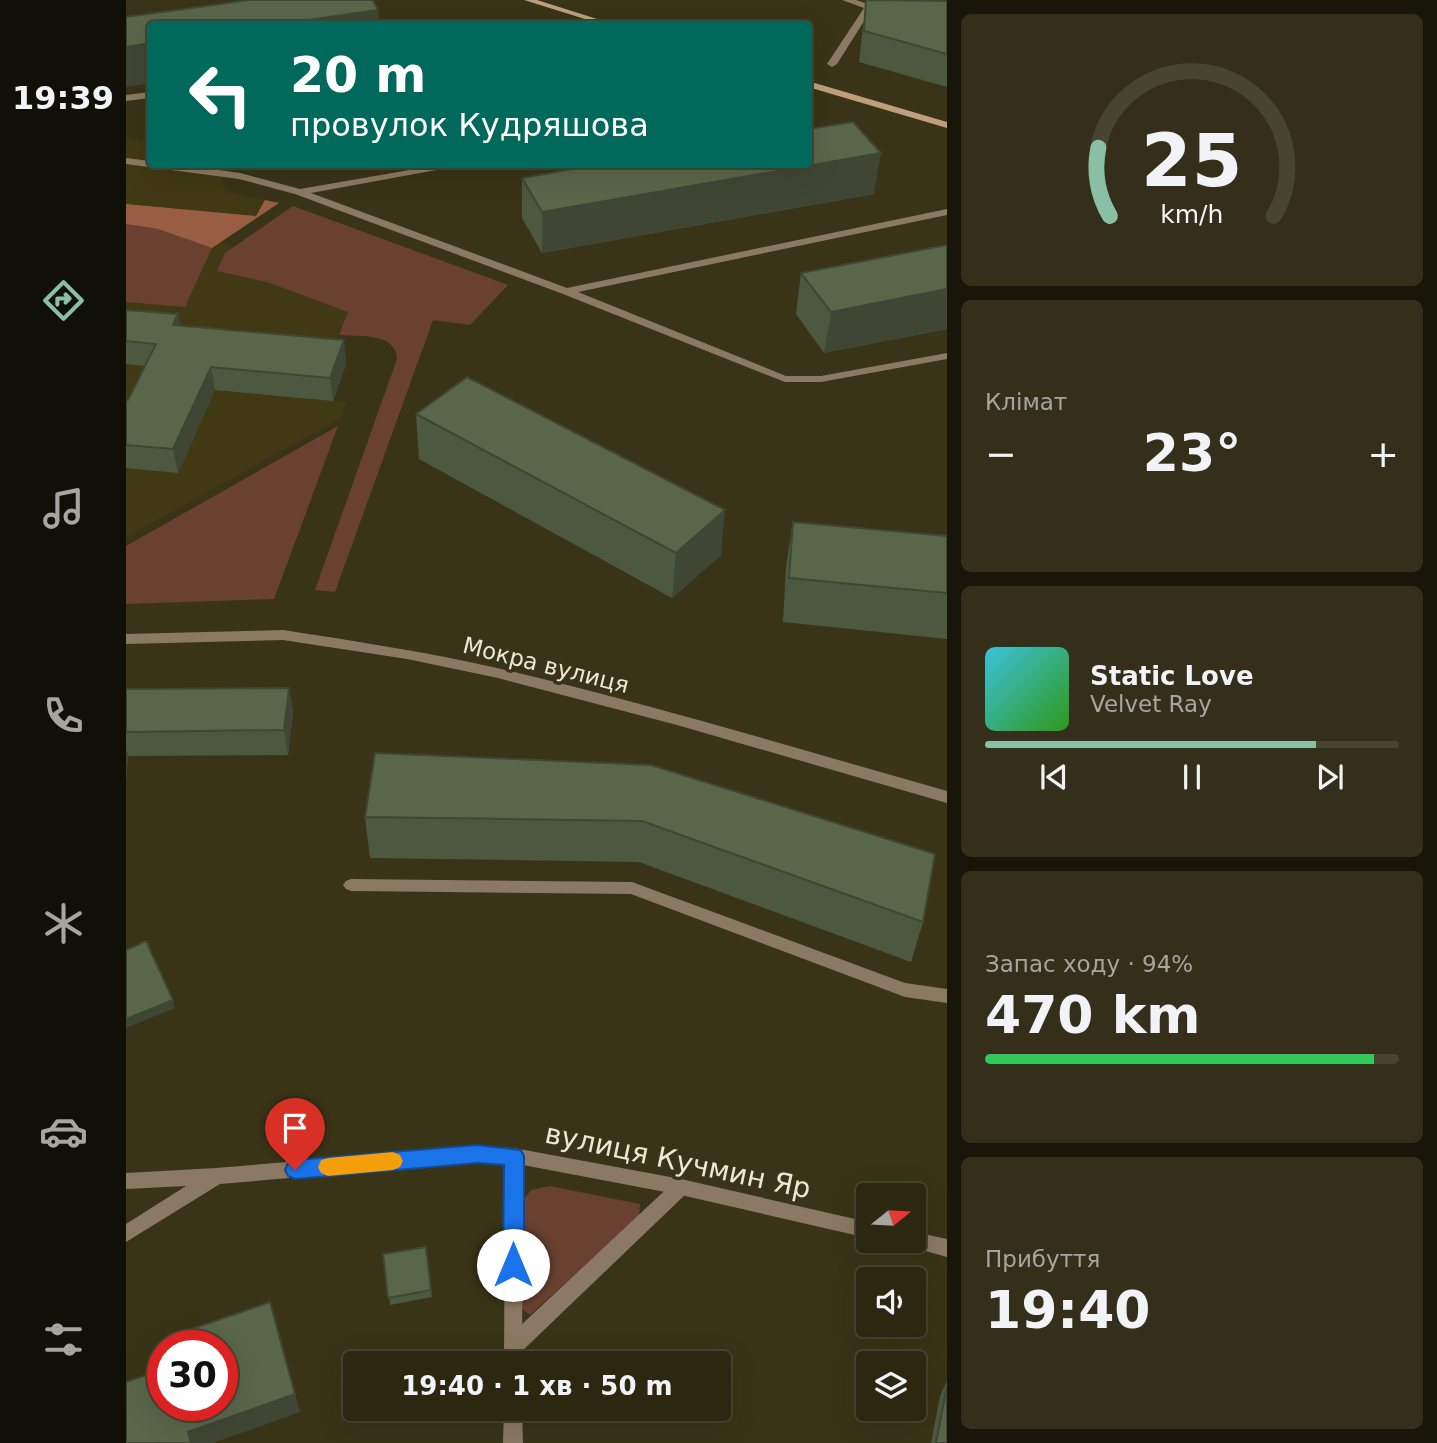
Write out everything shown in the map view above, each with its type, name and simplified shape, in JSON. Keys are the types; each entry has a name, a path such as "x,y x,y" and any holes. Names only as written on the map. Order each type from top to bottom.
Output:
{"main road":[{"path":"528,0 599,21"},
{"path":"812,85 947,125"}],"street":[{"path":"846,0 895,13"},
{"path":"832,64 869,6"},
{"path":"126,98 147,95"},
{"path":"126,161 147,164"},
{"path":"179,168 240,176 299,192 567,292 785,379 821,379 947,356"},
{"path":"237,168 240,176"},
{"path":"299,192 440,168"},
{"path":"567,292 947,212"},
{"name":"Мокра вулиця","path":"126,639 283,635 407,654 511,676 947,797"},
{"path":"351,885 632,888 905,990 947,996"},
{"path":"126,1181 477,1154 514,1156"},
{"name":"вулиця Кучмин Яр","path":"513,1351 514,1156 681,1187 856,1227"},
{"path":"126,1234 216,1176"},
{"path":"517,1351 681,1187"},
{"path":"926,1243 947,1248"},
{"path":"513,1421 513,1443"}],"shaded area":[{"path":"126,139 147,142 147,168 218,168 226,192 265,200 257,216 126,204"},
{"path":"265,200 279,203 212,248 158,229 126,224 126,204 256,216"},
{"path":"293,206 508,285 470,325 433,320 335,592 315,590 397,359 395,350 384,340 339,335 348,312 267,282 217,271 225,253"},
{"path":"126,215 158,222 288,264 348,312 328,362 346,364 333,401 347,402 341,418 126,537"},
{"path":"126,224 158,229 212,248 185,307 126,302"},
{"path":"338,426 274,599 126,604 126,546"},
{"path":"550,1186 640,1204 639,1216 530,1315 522,1309 521,1203 531,1190"}],"building":[{"path":"249,0 373,0 378,10 302,21 147,21 147,44 126,47 126,17"},
{"path":"866,0 947,1 947,54 864,31"},
{"path":"853,122 881,153 812,165 812,128"},
{"path":"578,168 795,168 542,212 522,178"},
{"path":"947,245 947,289 831,312 801,273"},
{"path":"126,310 178,314 173,325 344,340 330,378 211,367 173,449 126,445 126,400 156,344 126,341"},
{"path":"467,377 725,510 676,553 416,414"},
{"path":"793,522 947,536 947,593 789,578"},
{"path":"289,688 284,730 126,732 126,689"},
{"path":"375,753 651,765 935,854 923,922 642,821 365,817"},
{"path":"146,941 173,1000 126,1019 126,950"},
{"path":"426,1247 431,1290 388,1298 383,1254"},
{"path":"270,1302 295,1394 238,1414 238,1330 189,1330"},
{"path":"147,1375 147,1421 219,1421 188,1432 191,1443 126,1443 126,1382"},
{"path":"947,1386 947,1443 936,1443"}],"slow traffic":[{"path":"328,1167 393,1161"}],"route":[{"path":"295,1170 477,1154 514,1156 513,1265"}]}
